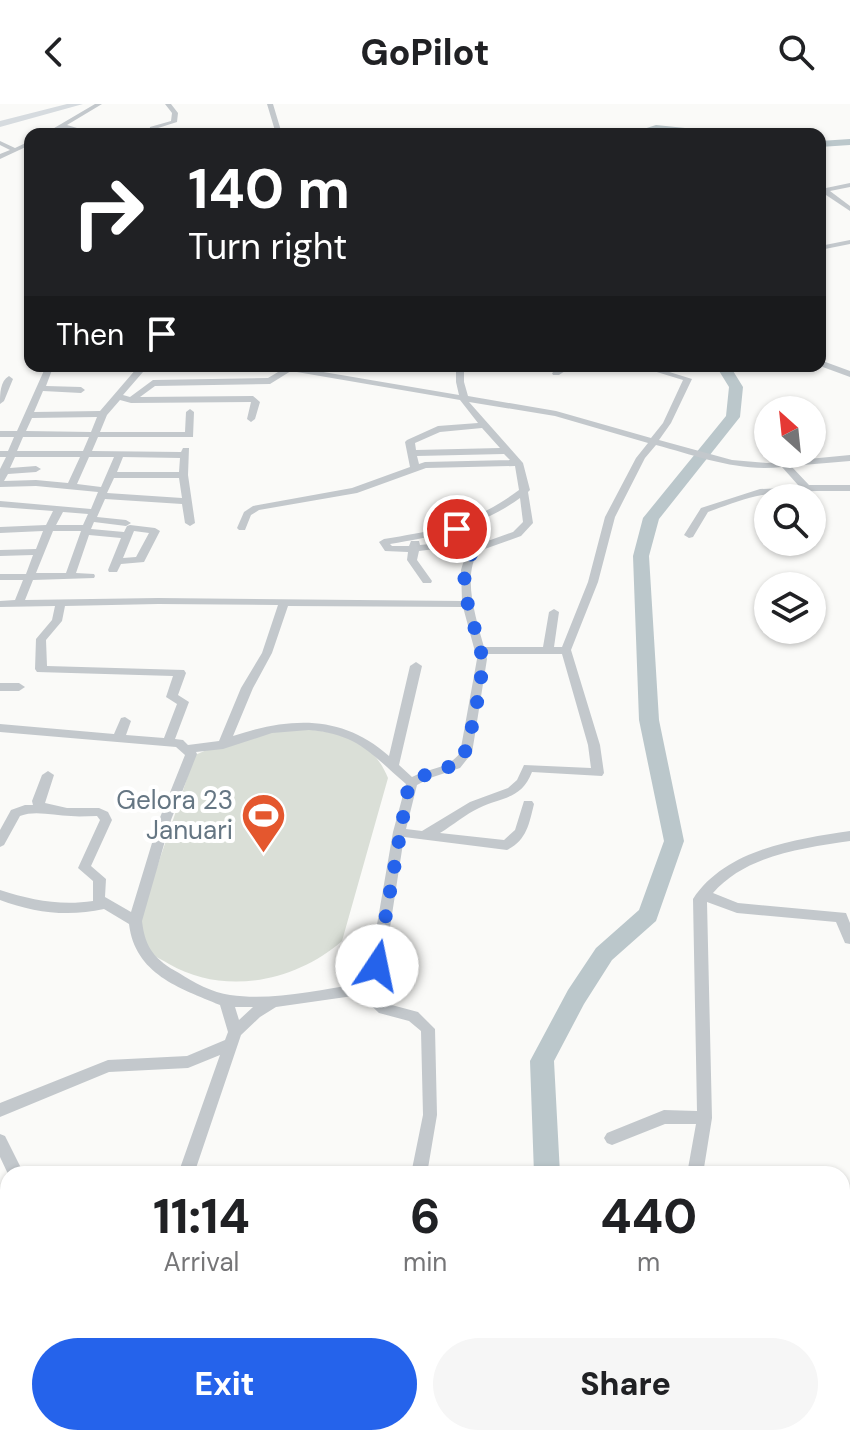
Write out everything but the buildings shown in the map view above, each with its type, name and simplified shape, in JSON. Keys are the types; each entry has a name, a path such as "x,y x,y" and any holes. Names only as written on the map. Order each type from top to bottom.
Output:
{"street":[{"path":"0,124 78,104"},
{"path":"58,128 99,104"},
{"path":"152,128 174,122 175,113 168,104"},
{"path":"270,104 277,128"},
{"path":"62,126 70,128"},
{"path":"3,149 24,144"},
{"path":"826,188 850,185"},
{"path":"826,192 850,209"},
{"path":"826,247 850,242"},
{"path":"826,365 850,374"},
{"path":"1,477 48,372"},
{"path":"72,485 103,414 138,372"},
{"path":"131,400 153,383 273,380 284,372"},
{"path":"319,372 556,414 731,463 754,464"},
{"path":"347,377 350,372"},
{"path":"461,372 463,398 518,463 525,490 528,517 525,529 471,546 389,549 384,542 457,529 501,510 525,490"},
{"path":"663,372 688,379"},
{"path":"423,836 474,805 512,791 522,782 528,768 598,773 594,745 566,650 593,582 610,517 653,441 667,423 688,379 686,372"},
{"path":"0,401 9,379"},
{"path":"234,399 237,381"},
{"path":"41,388 81,390"},
{"path":"117,396 131,400 255,400 251,419"},
{"path":"190,412 190,435 183,475 190,523"},
{"path":"30,415 103,414"},
{"path":"415,467 410,442 438,429 485,425"},
{"path":"0,434 190,435"},
{"path":"413,453 508,451"},
{"path":"0,454 185,455"},
{"path":"36,483 39,454"},
{"path":"70,576 120,454"},
{"path":"826,461 850,458"},
{"path":"242,528 247,514 256,508 354,491 402,475 415,467 518,463"},
{"path":"787,468 801,484"},
{"path":"1,477 36,469"},
{"path":"111,475 183,475"},
{"path":"1,477 72,485 103,493 187,501"},
{"path":"826,487 849,487"},
{"path":"689,535 702,513 710,507 754,494"},
{"path":"0,504 60,508 90,523 126,535"},
{"path":"19,603 37,552 60,508"},
{"path":"0,530 126,523"},
{"path":"133,527 155,531 140,560 114,566 126,535 133,527"},
{"path":"363,989 377,966 399,832 412,783 420,777 453,767 463,759 481,670 480,651 467,604 466,570 471,546 457,529"},
{"path":"418,536 412,560 427,581"},
{"path":"0,553 37,552"},
{"path":"0,577 90,576"},
{"path":"61,602 57,621 41,639 43,671 183,668 172,697 182,700 182,704 168,742"},
{"path":"223,745 247,688 267,653 284,602"},
{"path":"0,604 467,604"},
{"path":"548,651 554,612"},
{"path":"480,651 566,650"},
{"path":"393,766 416,666"},
{"path":"0,687 19,687"},
{"path":"118,739 125,721"},
{"path":"0,728 179,743 188,749 191,754 165,820 135,921 135,934 158,969 226,1001 273,1002 363,989"},
{"path":"188,749 223,745 264,728 334,730 355,736 412,783"},
{"path":"48,775 38,801 40,806 50,810"},
{"path":"399,832 507,845 521,832 528,804"},
{"path":"0,842 17,811 99,812 106,820 84,868 100,879 97,892 104,904 135,921"},
{"path":"696,1166 705,1118 703,962 699,911 703,895 736,867 758,857 850,836"},
{"path":"0,895 16,902 57,908 87,909 104,904"},
{"path":"703,895 726,905 759,911 841,917 850,939"},
{"path":"363,989 384,1009 413,1016 428,1029 430,1115 420,1166"},
{"path":"189,1166 233,1038 226,1001"},
{"path":"0,1110 108,1066 188,1062 233,1038 255,1013 273,1002"},
{"path":"612,1138 664,1117 705,1118"},
{"path":"0,1141 12,1166"}],"shaded area":[{"name":"Gelora 23 Januari","path":"286,727 333,733 359,743 380,763 388,778 342,941 303,966 258,980 213,980 190,974 150,953 136,929 195,755 254,730"}],"waterway":[{"path":"826,144 850,142"},
{"path":"547,1166 542,1061 576,997 604,954 648,915 674,841 649,720 641,556 651,518 733,417 736,387 727,372"}],"place":[{"name":"Gelora 23 Januari","path":"264,854"}],"route":[{"path":"377,966 408,789 416,779 460,763 469,742 482,659 467,604 466,570 475,549 457,529"}]}
